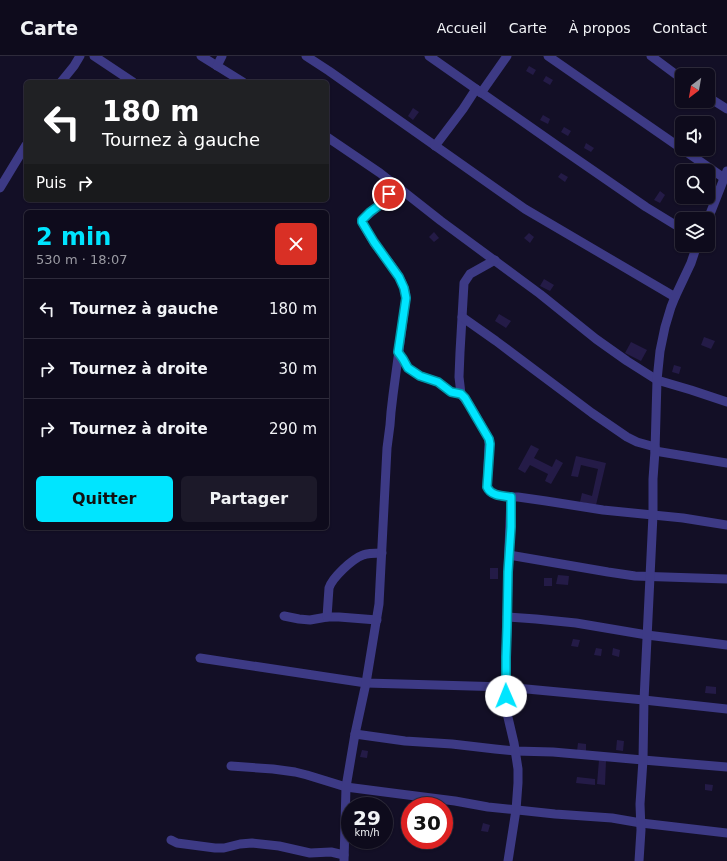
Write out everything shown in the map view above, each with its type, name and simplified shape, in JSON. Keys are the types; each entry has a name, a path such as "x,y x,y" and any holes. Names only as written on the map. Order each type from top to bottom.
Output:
{"street":[{"path":"64,80 80,56"},
{"path":"94,56 131,80"},
{"path":"201,56 240,80"},
{"path":"217,66 222,56"},
{"path":"306,56 525,209 675,297"},
{"path":"429,56 640,202 675,224"},
{"path":"435,146 463,109 508,56"},
{"path":"548,56 725,175 711,212"},
{"path":"651,56 675,74"},
{"path":"715,101 727,109"},
{"path":"329,138 380,173 612,350 657,380 727,402"},
{"path":"0,188 24,148"},
{"path":"171,840 177,843 215,848 224,848 252,843 279,846 310,853 331,852 345,859 346,787 366,683 379,604 386,454 406,298 404,288 399,277 374,242 362,220 382,203 396,186"},
{"path":"639,861 657,380 660,351 664,333 675,297 695,252"},
{"path":"495,260 474,271 466,279 462,317 460,371 461,394 470,406 489,439 490,444 487,487 489,491 494,494 511,497 727,525"},
{"path":"462,317 627,437 655,449 727,463"},
{"path":"398,352 408,368 420,376 438,382 451,392 461,394"},
{"path":"397,368 408,368"},
{"path":"508,861 516,810 518,769 506,708 508,572 511,497"},
{"path":"327,617 329,588 334,578 362,555 382,553"},
{"path":"509,555 635,576 727,579"},
{"path":"284,616 310,620 327,617 339,617 377,620"},
{"path":"507,618 576,623 647,635 727,645"},
{"path":"200,658 366,683 506,687 644,700 727,710"},
{"path":"355,734 405,741 452,744 515,751 553,752 727,767"},
{"path":"231,766 273,768 295,772 346,787 455,800 516,810 612,818 641,823 727,833"}],"building":[{"path":"529,66 536,70 533,75 526,71"},
{"path":"546,76 553,80 550,85 543,81"},
{"path":"413,108 419,112 413,120 408,116"},
{"path":"543,115 550,119 548,124 540,120"},
{"path":"564,127 571,131 568,136 561,132"},
{"path":"586,143 594,148 591,152 584,148"},
{"path":"561,173 568,177 565,182 558,177"},
{"path":"660,191 665,195 660,203 654,200"},
{"path":"434,232 439,238 434,242 429,237"},
{"path":"529,233 534,237 530,243 524,238"},
{"path":"544,279 554,285 550,291 540,286"},
{"path":"499,314 511,321 506,328 495,321"},
{"path":"704,337 715,341 711,349 701,345"},
{"path":"631,342 647,350 641,361 625,353"},
{"path":"674,365 681,367 679,374 672,372"},
{"path":"531,445 539,449 534,458 552,467 556,459 563,463 551,484 545,481 548,474 530,465 525,473 518,469"},
{"path":"576,456 606,463 596,505 580,502 582,493 592,496 598,469 581,465 578,477 571,476"},
{"path":"490,568 498,568 498,579 490,579"},
{"path":"558,575 569,576 568,585 556,584"},
{"path":"544,578 552,578 552,586 544,586"},
{"path":"573,639 580,640 578,647 571,646"},
{"path":"596,648 602,649 601,656 594,655"},
{"path":"613,648 620,650 619,657 612,655"},
{"path":"706,686 716,687 716,694 705,693"},
{"path":"617,740 624,741 623,751 616,750"},
{"path":"578,743 586,744 586,752 577,751"},
{"path":"362,750 368,751 367,758 360,757"},
{"path":"599,760 606,761 605,785 597,784"},
{"path":"577,777 595,779 595,785 576,783"},
{"path":"705,784 713,785 712,791 705,790"},
{"path":"483,823 490,825 488,832 481,831"}],"route":[{"path":"389,194 382,203 362,220 362,222 374,242 399,277 406,294 398,352 408,368 420,376 438,382 451,392 461,394 465,398 489,439 490,444 487,487 489,491 494,494 511,497 506,696"}]}
